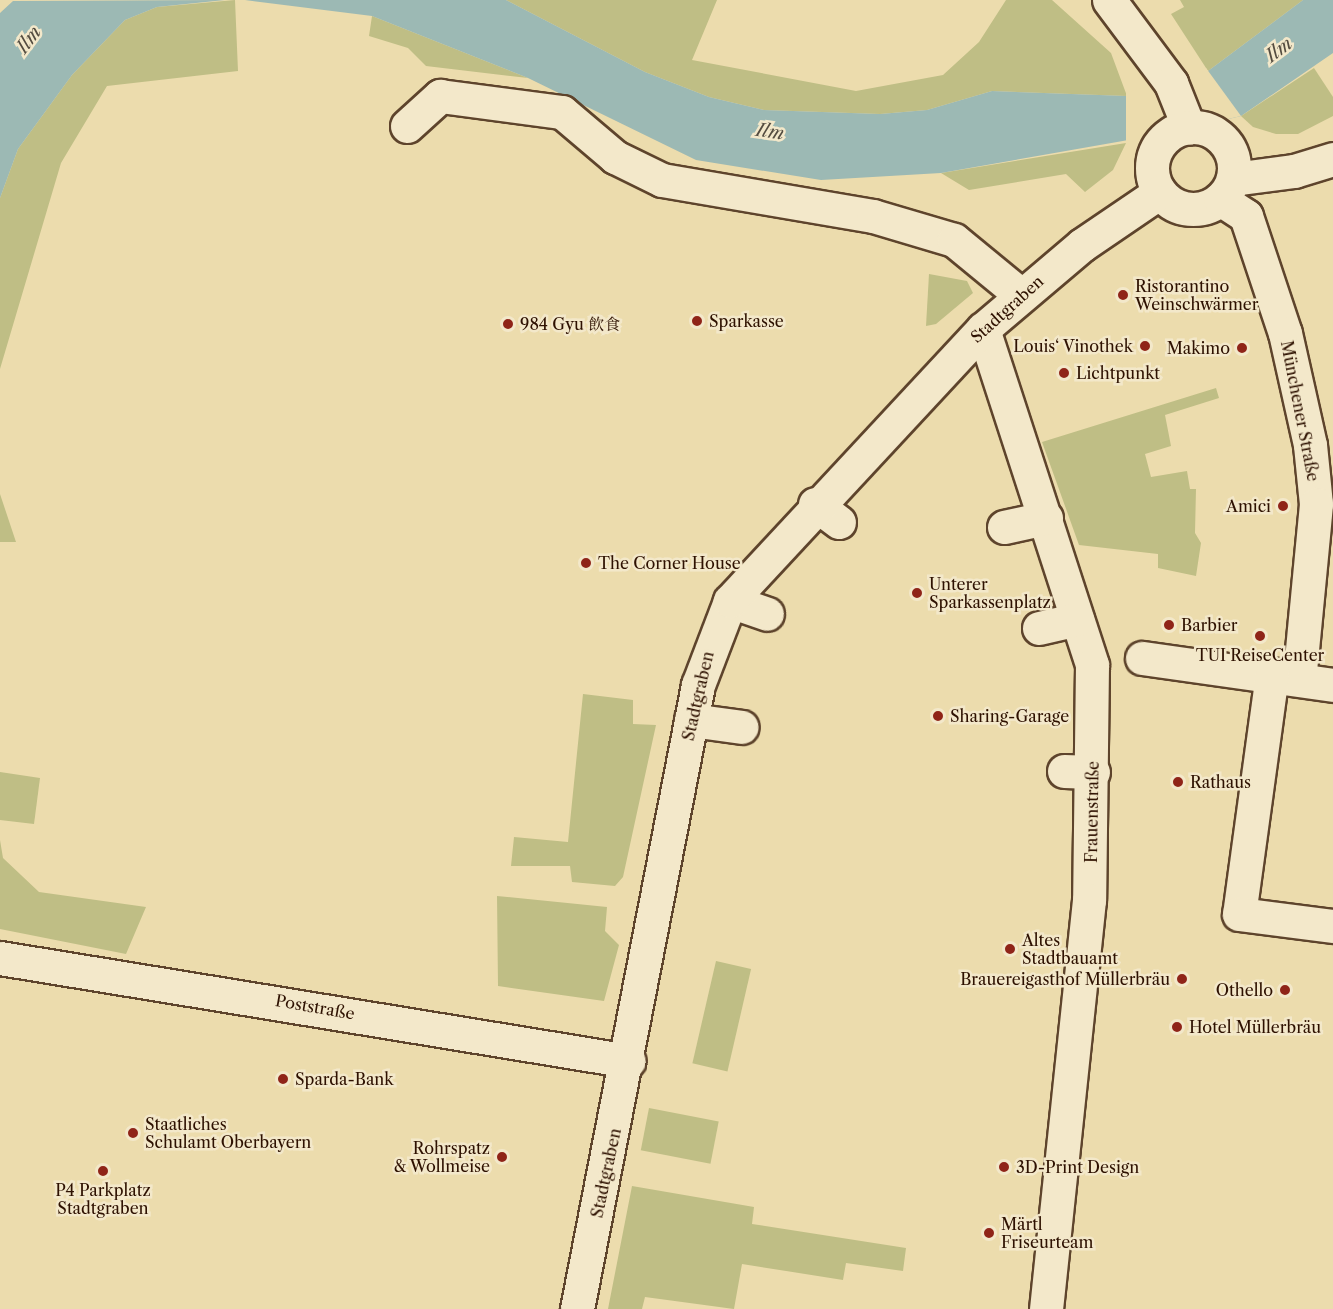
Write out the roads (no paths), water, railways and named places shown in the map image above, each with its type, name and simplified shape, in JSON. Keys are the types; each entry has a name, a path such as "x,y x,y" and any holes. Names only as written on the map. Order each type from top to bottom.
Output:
{"street":[{"path":"1109,0 1132,27 1171,83 1189,128"},
{"path":"407,126 440,96 562,112 615,157 663,180 873,216 954,240 1021,295"},
{"path":"1227,189 1232,157 1222,139 1189,128 1166,138 1155,154 1160,192 1169,202 1196,210 1227,189 1333,159"},
{"name":"Münchener Straße","path":"1227,189 1246,216 1322,441 1316,504 1286,676 1239,914 1333,926"},
{"name":"Stadtgraben","path":"577,1309 629,1061 691,720 710,645 730,601 827,513 983,330 1021,295 1160,192"},
{"name":"Frauenstraße","path":"983,330 1092,665 1078,772 1082,1001 1046,1309"},
{"path":"1004,527 1046,518"},
{"path":"730,601 767,614"},
{"path":"1039,628 1077,620"},
{"path":"1142,658 1286,676 1333,685"},
{"path":"691,720 742,727"},
{"name":"Poststraße","path":"0,958 629,1061"}],"water":[{"name":"Ilm","path":"225,0 157,7 125,20 72,75 18,149 0,198 0,13 13,1"},
{"name":"Ilm","path":"245,0 506,0 645,72 709,97 764,110 880,114 927,110 992,91 1127,96 1208,71 1303,0 1333,0 1333,53 1241,116 1174,132 941,173 821,180 696,160 528,78 372,16"}],"place":[{"name":"Ristorantino Weinschwärmer","path":"1123,295"},
{"name":"Sparkasse","path":"697,321"},
{"name":"984 Gyu 飲食","path":"508,324"},
{"name":"Louis‘ Vinothek","path":"1145,346"},
{"name":"Makimo","path":"1242,348"},
{"name":"Lichtpunkt","path":"1064,373"},
{"name":"Amici","path":"1283,506"},
{"name":"The Corner House","path":"586,563"},
{"name":"Unterer Sparkassenplatz","path":"917,593"},
{"name":"Barbier","path":"1169,625"},
{"name":"TUI ReiseCenter","path":"1260,636"},
{"name":"Sharing-Garage","path":"938,716"},
{"name":"Rathaus","path":"1178,782"},
{"name":"Altes Stadtbauamt","path":"1010,949"},
{"name":"Brauereigasthof Müllerbräu","path":"1182,979"},
{"name":"Othello","path":"1285,990"},
{"name":"Hotel Müllerbräu","path":"1177,1027"},
{"name":"Sparda-Bank","path":"283,1079"},
{"name":"Staatliches Schulamt Oberbayern","path":"133,1133"},
{"name":"Rohrspatz & Wollmeise","path":"502,1157"},
{"name":"3D-Print Design","path":"1004,1167"},
{"name":"P4 Parkplatz Stadtgraben","path":"103,1171"},
{"name":"Märtl Friseurteam","path":"989,1233"}]}
